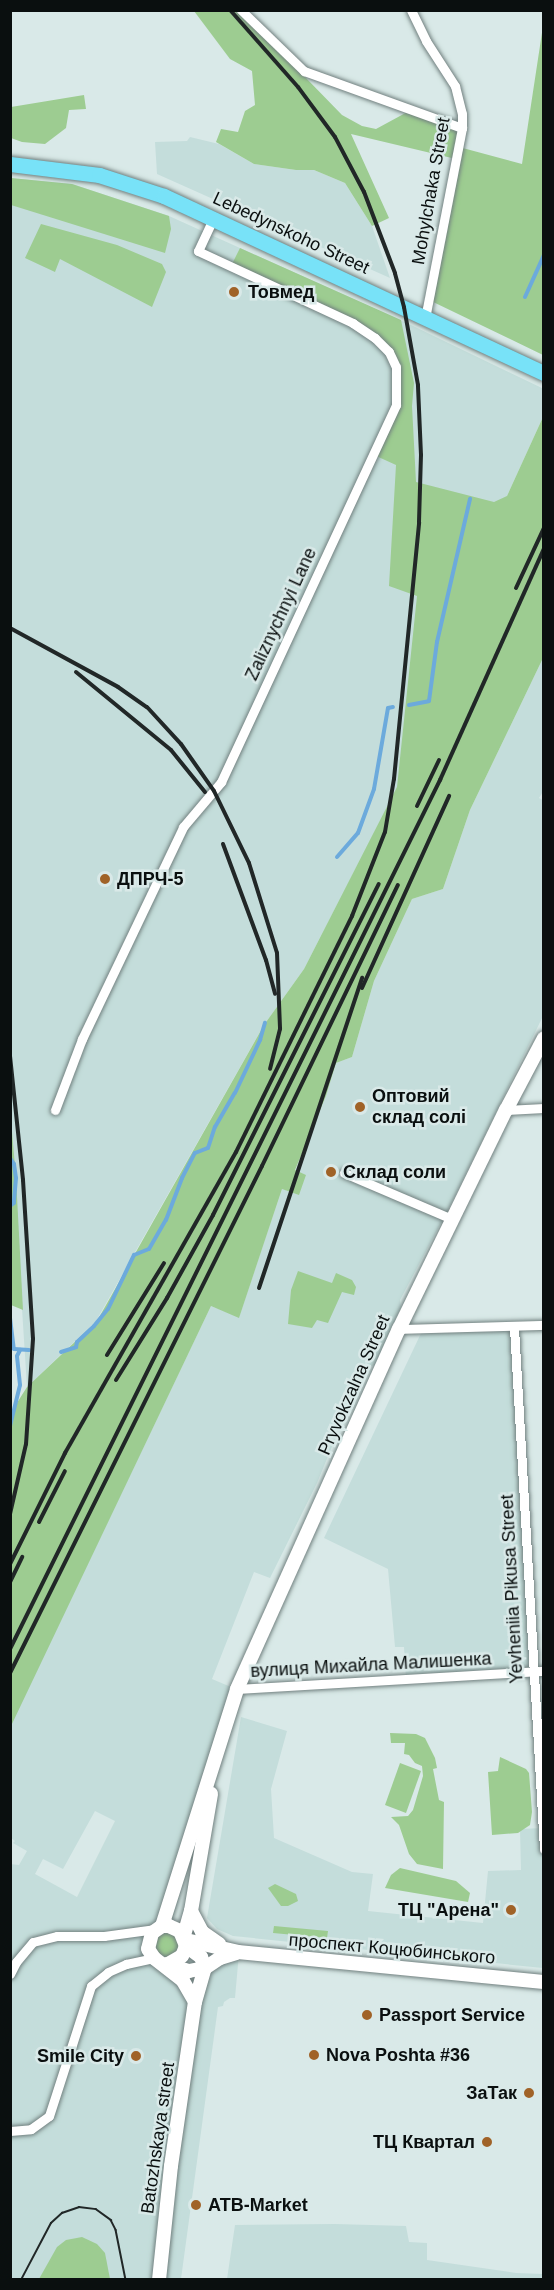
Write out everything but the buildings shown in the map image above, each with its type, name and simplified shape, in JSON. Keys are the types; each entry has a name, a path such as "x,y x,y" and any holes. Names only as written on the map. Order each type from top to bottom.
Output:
{"main road":[{"name":"Lebedynskoho Street","path":"10,164 99,175 164,196 214,217 543,372"},
{"name":"Pryvokzalna Street","path":"218,1756 237,1689 399,1329 543,1038"},
{"path":"161,1962 182,1956 218,1756"},
{"path":"195,2002 183,1981 161,1962 148,1944 159,1928 218,1756"},
{"path":"190,1911 202,1932 211,1941 238,1952"},
{"path":"159,1928 175,1927 201,1957 205,1968"},
{"path":"185,1940 238,1952"},
{"path":"161,1962 189,1971 205,1968 220,1958 238,1952"},
{"name":"проспект Коцюбинського","path":"238,1952 543,1982"},
{"name":"Batozhskaya street","path":"159,2280 171,2166 195,2002 205,1968"}],"street":[{"path":"241,10 304,71 462,128"},
{"name":"Mohylchaka Street","path":"411,10 426,41 455,86 461,104 462,128 425,318"},
{"name":"Zaliznychnyi Lane","path":"55,1110 82,1039 183,827 221,782 396,405 396,367 389,352 375,338 354,323 198,252 214,217"},
{"path":"506,1110 543,1108"},
{"path":"344,1173 452,1219"},
{"path":"399,1329 543,1326"},
{"name":"Yevheniia Pikusa Street","path":"514,1327 539,1672 543,1850"},
{"name":"вулиця Михайла Малишенка","path":"237,1689 539,1672"},
{"path":"10,1974 16,1962 33,1942 57,1936 104,1936 159,1928"},
{"path":"10,2131 31,2129 49,2116 91,1986 108,1972 126,1964 161,1962"}],"shaded area":[{"path":"190,137 219,144 254,164 314,170 345,183 372,226 390,278 157,174 155,142 187,141"},
{"path":"10,178 72,184 169,216 411,325 544,389 543,417 507,496 509,571 304,969 264,1025 96,1321 27,1387 10,1120"},
{"path":"543,658 544,790 539,798 544,801 543,1016 450,1206 400,1300 401,1307 377,1365 371,1366 354,1393 317,1483 270,1578 254,1572 212,1679 238,1690 168,1936 239,1953 235,1998 230,1998 224,2002 223,2006 218,2007 181,2279 11,2279 10,1864 19,1865 27,1851 13,1843 15,1841 11,1838 10,1726 211,1306 239,1317 282,1189 299,1194 295,1171 326,1096 336,1063 352,1057 374,981 412,899 443,889 470,810","holes":["95,1811 115,1821 77,1897 35,1874 43,1859 63,1869"]},
{"path":"514,1327 534,1672 406,1679 404,1647 395,1647 388,1569 324,1538 423,1329"},
{"path":"241,1717 287,1731 271,1789 274,1838 352,1872 373,1874 368,1911 483,1923 488,1871 521,1870 520,1829 543,1828 543,1968 233,1936 217,1929 207,1918"},
{"path":"235,2225 406,2226 409,2242 427,2243 427,2260 516,2273 543,2274 543,2279 227,2279"}],"green space":[{"path":"194,11 241,11 342,115 362,126 376,129 411,110 462,128 459,147 522,164 543,26 543,355 429,300 456,159 351,134 389,218 372,226 345,183 314,170 254,164 216,142 221,129 238,132 245,111 255,105 252,71 230,59"},
{"path":"84,95 86,109 69,110 66,128 45,144 22,142 11,138 11,107"},
{"path":"11,178 72,184 169,216 171,229 165,253 11,205"},
{"path":"41,224 117,245 162,264 166,272 152,307 60,259 55,272 25,258"},
{"path":"240,248 401,320 414,383 412,406 416,482 494,502 507,496 543,417 543,658 470,810 443,889 412,899 374,981 352,1057 336,1063 326,1096 295,1170 306,1175 299,1195 282,1189 239,1318 211,1306 11,1726 10,1414 27,1387 97,1321 264,1025 304,969 397,787 417,596 389,586 396,465 374,455 391,421 396,367 375,338 231,266"},
{"path":"11,1120 16,1178 23,1310 11,1305"},
{"path":"298,1271 332,1283 336,1273 352,1280 356,1287 354,1295 342,1292 328,1323 317,1320 312,1328 288,1324 291,1290"},
{"path":"390,1733 416,1734 425,1738 435,1758 437,1768 433,1769 439,1800 444,1802 443,1869 417,1864 409,1854 399,1825 391,1817 408,1816 413,1810 423,1776 422,1766 415,1763 409,1755 404,1754 405,1743 391,1743"},
{"path":"500,1757 526,1769 529,1773 532,1812 530,1825 518,1833 492,1835 488,1772 498,1771"},
{"path":"400,1763 421,1771 406,1813 385,1805"},
{"path":"400,1868 456,1881 470,1893 468,1902 385,1888 391,1875"},
{"path":"275,1884 296,1894 298,1901 288,1906 281,1906 268,1888"},
{"path":"274,1926 328,1931 327,1938 273,1933"},
{"path":"167,1933 175,1937 179,1945 175,1953 167,1957 159,1953 155,1945 159,1937"},
{"path":"82,2237 97,2244 105,2253 110,2279 39,2279 57,2247 66,2240"}],"waterway":[{"path":"525,297 544,255"},
{"path":"409,705 429,701 437,642 470,499"},
{"path":"337,857 358,833 374,789 388,708 393,707"},
{"path":"61,1352 76,1347 77,1342 94,1326 108,1309 134,1255 149,1249 166,1220 182,1178 195,1153 208,1148 215,1127 235,1093 260,1040 265,1023"},
{"path":"10,1158 14,1164 16,1178 14,1203 10,1206"},
{"path":"10,1281 10,1298"},
{"path":"10,1318 14,1349 29,1350"},
{"path":"10,1426 20,1385 17,1356 20,1350"}],"tram line":[{"path":"21,2280 51,2223 62,2213 79,2207 96,2209 111,2220 116,2230 126,2280"}],"railway":[{"path":"10,1564 65,1453 236,1152 352,916 385,832 394,779 419,522 421,455 418,385 404,307 395,273 364,192 335,137 298,87 230,10"},
{"path":"516,588 544,528"},
{"path":"10,1649 440,780 544,549"},
{"path":"10,628 118,687 147,707 181,744 214,791 249,863 277,953 280,1029 270,1069"},
{"path":"76,672 171,750 205,792"},
{"path":"417,806 439,760"},
{"path":"362,988 449,796"},
{"path":"223,844 266,960 275,994"},
{"path":"116,1380 167,1298 213,1215 379,884"},
{"path":"10,1673 262,1166 398,885"},
{"path":"259,1288 362,978"},
{"path":"10,1056 23,1180 33,1339 26,1444 10,1514"},
{"path":"107,1355 164,1263"},
{"path":"39,1522 65,1471"},
{"path":"10,1582 22,1557"}],"place":[{"name":"Товмед","path":"234,292"},
{"name":"ДПРЧ-5","path":"105,879"},
{"name":"Оптовий склад солі","path":"360,1107"},
{"name":"Склад соли","path":"331,1172"},
{"name":"ТЦ \"Арена\"","path":"511,1910"},
{"name":"Passport Service","path":"367,2015"},
{"name":"Nova Poshta #36","path":"314,2055"},
{"name":"Smile City","path":"136,2056"},
{"name":"ЗаТак","path":"529,2093"},
{"name":"ТЦ Квартал","path":"487,2142"},
{"name":"ATB-Market","path":"196,2205"}]}
